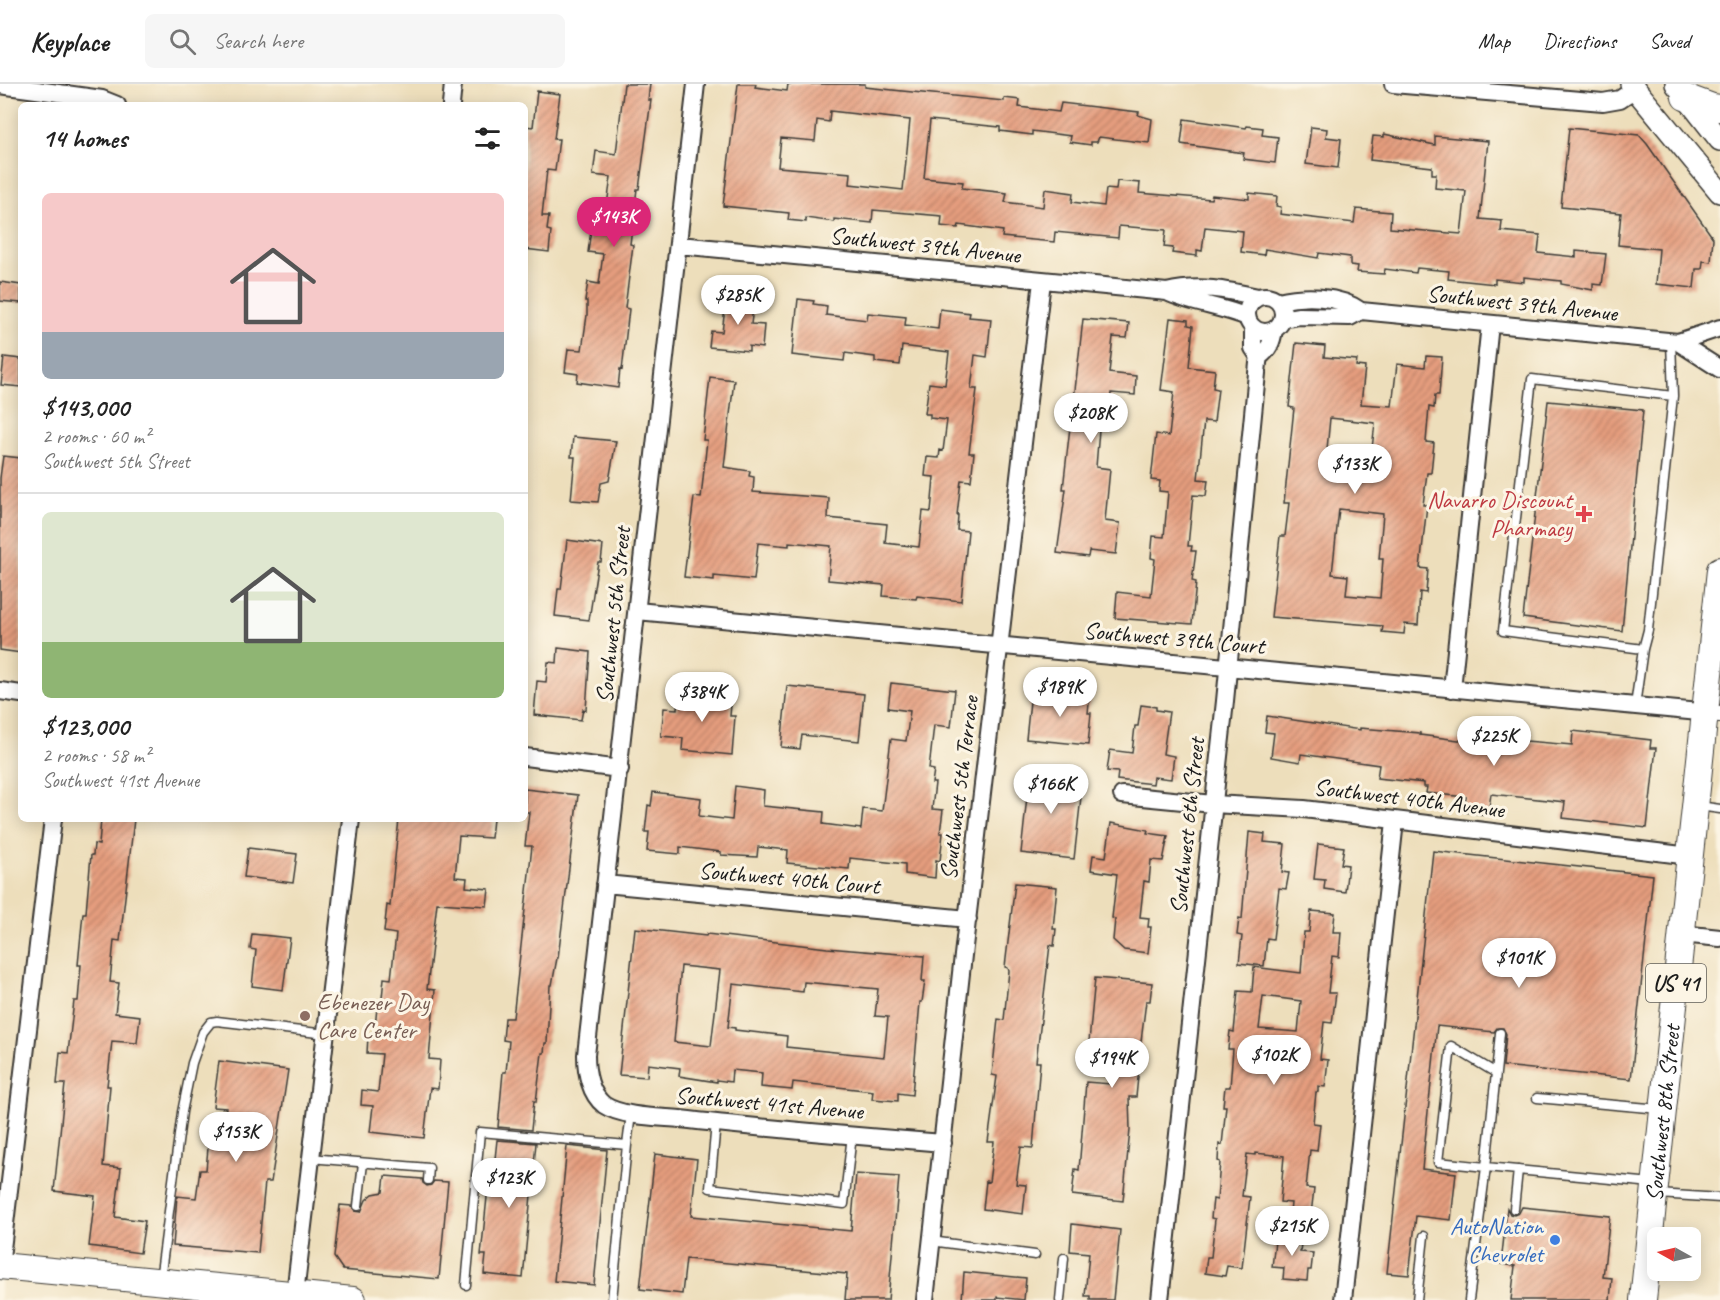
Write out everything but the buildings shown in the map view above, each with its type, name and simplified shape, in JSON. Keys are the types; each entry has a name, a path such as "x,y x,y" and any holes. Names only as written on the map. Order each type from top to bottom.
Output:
{"main road":[{"path":"1681,91 1712,108 1720,108"},
{"name":"Southwest 8th Street","path":"1643,1300 1690,856 1708,807 1720,570"},
{"path":"4,1269 353,1300"}],"street":[{"path":"451,102 453,84"},
{"name":"Southwest 5th Street","path":"596,1096 586,1070 586,1055 696,84"},
{"path":"1393,84 1603,102 1620,99 1633,86 1720,192"},
{"path":"0,85 102,99 110,102"},
{"path":"1681,91 1720,140"},
{"name":"Southwest 39th Avenue","path":"679,245 1167,292 1185,287 1234,291 1258,297 1270,296 1278,301 1309,298 1336,300 1353,305 1361,311 1674,342 1720,328"},
{"name":"Southwest 5th Terrace","path":"925,1300 979,803 1042,281"},
{"name":"Southwest 39th Avenue","path":"1167,292 1183,300 1229,309 1262,332 1299,316 1350,317 1361,311"},
{"path":"1250,322 1249,306 1258,297"},
{"path":"1278,301 1283,309 1278,325"},
{"name":"Southwest 6th Street","path":"1160,1300 1258,357 1253,348 1250,322"},
{"path":"1452,689 1490,324"},
{"name":"Southwest 6th Street","path":"1258,357 1265,353 1278,325"},
{"name":"Southwest 39th Avenue","path":"1674,342 1720,369"},
{"name":"Southwest 39th Court","path":"637,611 1713,713"},
{"path":"0,691 18,693"},
{"path":"528,757 620,769"},
{"name":"Southwest 40th Avenue","path":"1122,795 1213,804 1304,809 1690,856"},
{"path":"1343,1300 1395,821"},
{"path":"4,1269 3,1215 6,1166 53,822"},
{"path":"295,1294 351,822"},
{"name":"Southwest 40th Court","path":"605,884 968,919"},
{"path":"1682,934 1720,938"},
{"name":"Southwest 41st Avenue","path":"596,1096 612,1109 631,1114 943,1143"}],"lane":[{"path":"1635,706 1648,630 1673,396 1674,342"},
{"path":"1643,649 1503,631 1532,379 1673,396"},
{"path":"159,1282 182,1112 192,1063 199,1040 207,1026 217,1021 326,1034"},
{"path":"1468,1300 1486,1167 1500,1033"},
{"path":"1496,1073 1451,1046 1438,1162 1518,1170 1720,1198"},
{"path":"1537,1098 1663,1110"},
{"path":"612,1300 631,1114"},
{"path":"716,1123 710,1188 844,1204 852,1135"},
{"path":"466,1285 480,1132 627,1144"},
{"path":"310,1158 429,1168 428,1180"},
{"path":"358,1206 363,1163"},
{"path":"1514,1209 1518,1170"},
{"path":"1417,1300 1424,1236"},
{"path":"931,1241 1035,1255"},
{"path":"1060,1300 1064,1258"}],"place":[{"name":"Navarro Discount Pharmacy","path":"1584,514"},
{"name":"Ebenezer Day Care Center","path":"305,1016"},
{"name":"AutoNation Chevrolet","path":"1555,1240"}]}
